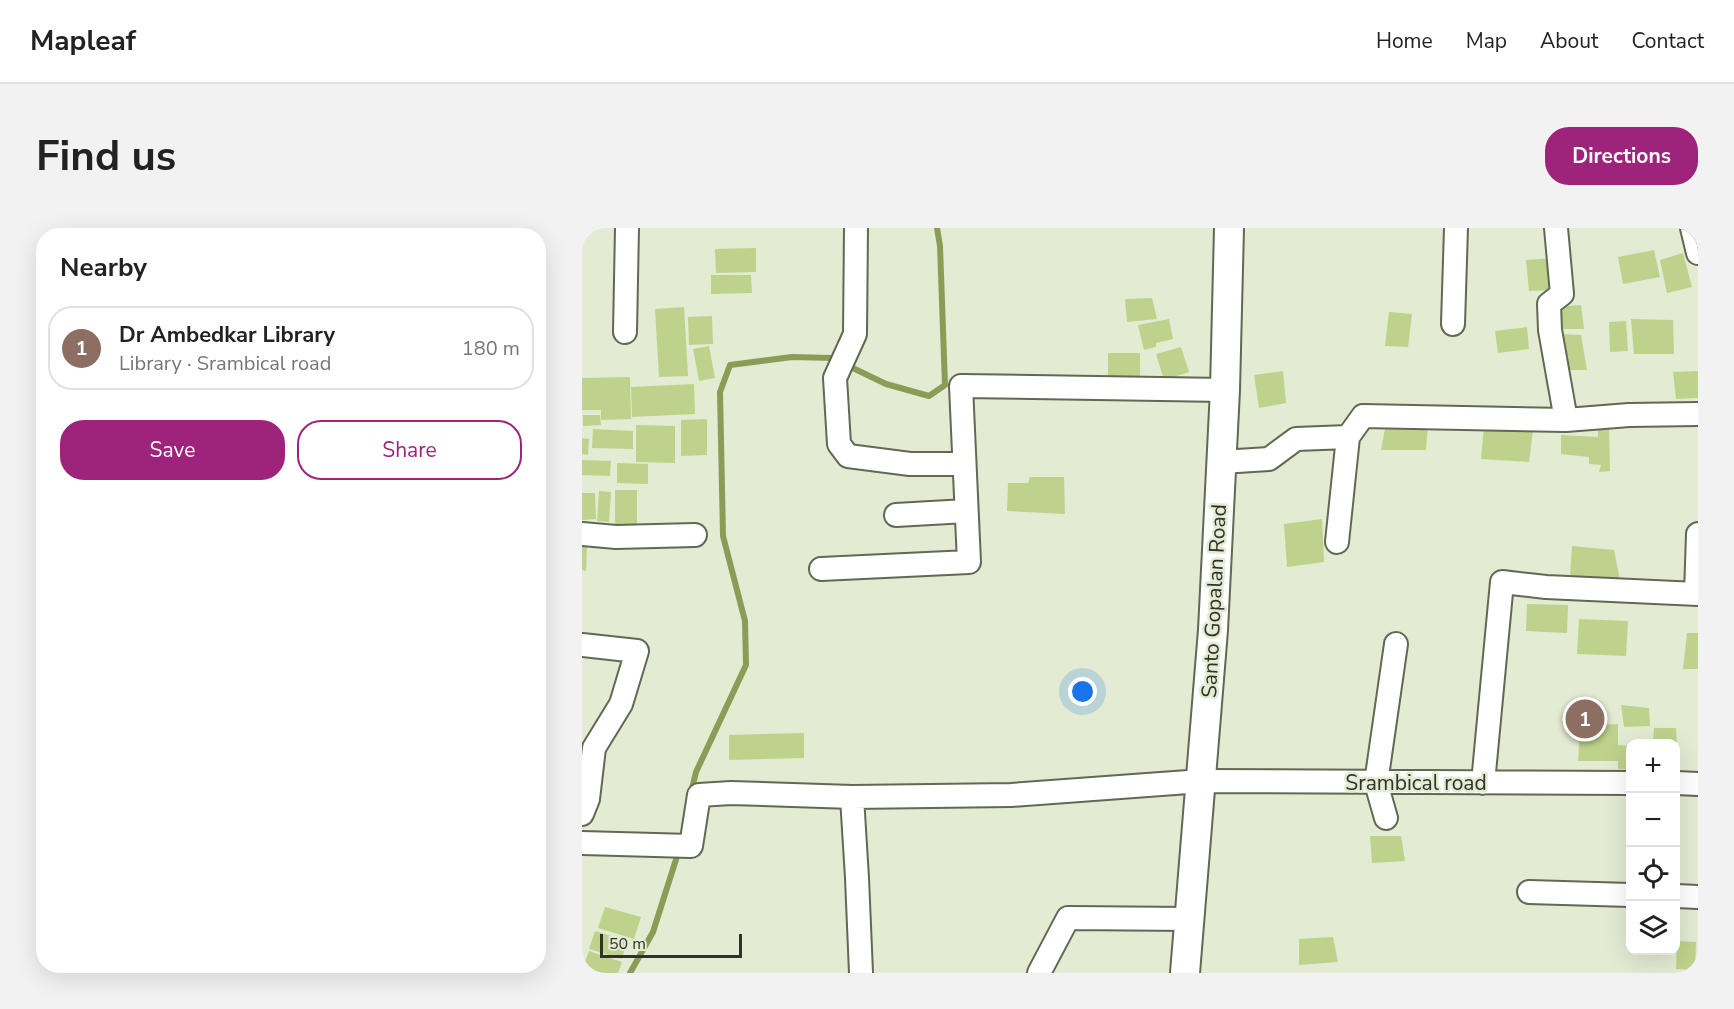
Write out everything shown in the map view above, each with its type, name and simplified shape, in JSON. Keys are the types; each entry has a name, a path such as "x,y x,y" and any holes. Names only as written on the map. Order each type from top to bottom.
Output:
{"main road":[{"name":"Santo Gopalan Road","path":"1185,973 1213,630 1225,390 1229,228"}],"street":[{"path":"625,332 627,228"},
{"path":"856,228 855,334 835,378 839,444 848,456 910,464 964,464"},
{"path":"1453,324 1456,228"},
{"path":"1556,228 1562,294 1549,304 1550,330 1566,420"},
{"path":"1692,228 1698,253"},
{"path":"821,569 969,562 961,386 1225,390"},
{"path":"1338,542 1348,437 1363,416 1566,420 1698,414"},
{"path":"1221,462 1269,459 1296,439 1348,437"},
{"path":"896,515 966,511"},
{"path":"582,534 616,537 695,535"},
{"path":"1483,783 1502,582 1546,587 1697,594 1698,534"},
{"path":"1386,818 1376,783 1396,644"},
{"path":"582,645 637,651 621,704 594,748 588,799 582,814"},
{"name":"Srambical road","path":"582,843 681,846 699,795 731,793 852,797 1011,795 1202,781 1626,783"},
{"path":"1680,783 1698,784"},
{"path":"852,797 861,973"},
{"path":"1528,892 1626,895"},
{"path":"1680,896 1698,897"},
{"path":"1039,973 1068,918 1190,919"}],"building":[{"path":"756,248 756,272 716,273 715,249"},
{"path":"1654,250 1660,277 1623,284 1618,257"},
{"path":"1683,253 1692,287 1667,293 1660,260"},
{"path":"1556,258 1560,290 1529,291 1526,260"},
{"path":"711,275 751,275 752,293 711,294"},
{"path":"1152,298 1157,319 1127,322 1125,299"},
{"path":"1581,305 1584,329 1556,329 1555,307"},
{"path":"684,307 688,376 659,377 655,309"},
{"path":"1389,312 1412,314 1408,347 1385,346"},
{"path":"712,316 713,344 689,345 688,317"},
{"path":"1169,319 1173,339 1156,343 1156,347 1144,350 1138,325"},
{"path":"1631,319 1673,320 1674,354 1634,354"},
{"path":"1626,321 1628,351 1610,352 1609,322"},
{"path":"1527,327 1529,349 1498,353 1495,331"},
{"path":"1560,334 1581,335 1587,370 1563,370"},
{"path":"709,346 715,378 699,381 693,349"},
{"path":"1181,347 1189,372 1164,380 1156,354"},
{"path":"1108,353 1140,353 1140,377 1108,377"},
{"path":"1283,371 1286,403 1259,408 1254,375"},
{"path":"1698,371 1698,398 1676,399 1673,372"},
{"path":"630,377 631,419 601,420 601,410 582,410 582,378"},
{"path":"694,384 695,414 632,417 631,387"},
{"path":"583,415 600,415 601,425 583,426"},
{"path":"707,419 707,455 681,456 681,420"},
{"path":"1386,423 1428,425 1426,450 1381,450"},
{"path":"636,425 675,426 675,463 636,462"},
{"path":"1484,425 1533,430 1529,462 1481,459"},
{"path":"1609,426 1610,471 1599,472 1601,465 1589,464 1589,457 1561,454 1561,435 1598,437 1598,427"},
{"path":"593,429 633,431 633,449 592,448"},
{"path":"582,438 589,439 588,455 582,454"},
{"path":"582,460 611,461 610,476 582,475"},
{"path":"617,463 648,464 648,484 617,483"},
{"path":"1030,477 1064,477 1065,514 1007,511 1008,483 1028,483"},
{"path":"615,490 637,490 637,528 615,528"},
{"path":"599,491 611,492 609,522 597,521"},
{"path":"582,493 595,493 596,519 582,520"},
{"path":"1322,519 1324,562 1287,567 1284,524"},
{"path":"1572,546 1614,550 1620,580 1570,576"},
{"path":"582,547 587,547 586,571 582,570"},
{"path":"1527,604 1568,605 1567,633 1526,631"},
{"path":"1579,619 1628,621 1626,656 1577,654"},
{"path":"1687,633 1698,633 1698,669 1683,669"},
{"path":"1621,705 1649,708 1650,726 1624,727"},
{"path":"1618,724 1618,745 1626,746 1626,770 1618,769 1618,761 1578,761 1580,730 1600,731 1602,725"},
{"path":"1654,728 1676,728 1677,739 1653,739"},
{"path":"804,733 804,758 729,760 729,735"},
{"path":"1370,836 1401,836 1405,861 1372,863"},
{"path":"605,907 641,917 634,939 598,928"},
{"path":"595,931 627,941 622,959 589,949"},
{"path":"1333,937 1338,962 1299,965 1299,939"},
{"path":"1680,941 1696,942 1695,970 1676,969 1676,955 1680,955"},
{"path":"589,951 622,962 618,973 591,973 582,970"}],"waterway":[{"path":"691,793 696,772 746,665 745,621 723,536 720,392 730,365 792,357 832,358 886,384 929,396 945,385 940,246 937,228"},
{"path":"630,973 653,932 679,850"}],"place":[{"name":"Dr Ambedkar Library","path":"1585,719"}]}
